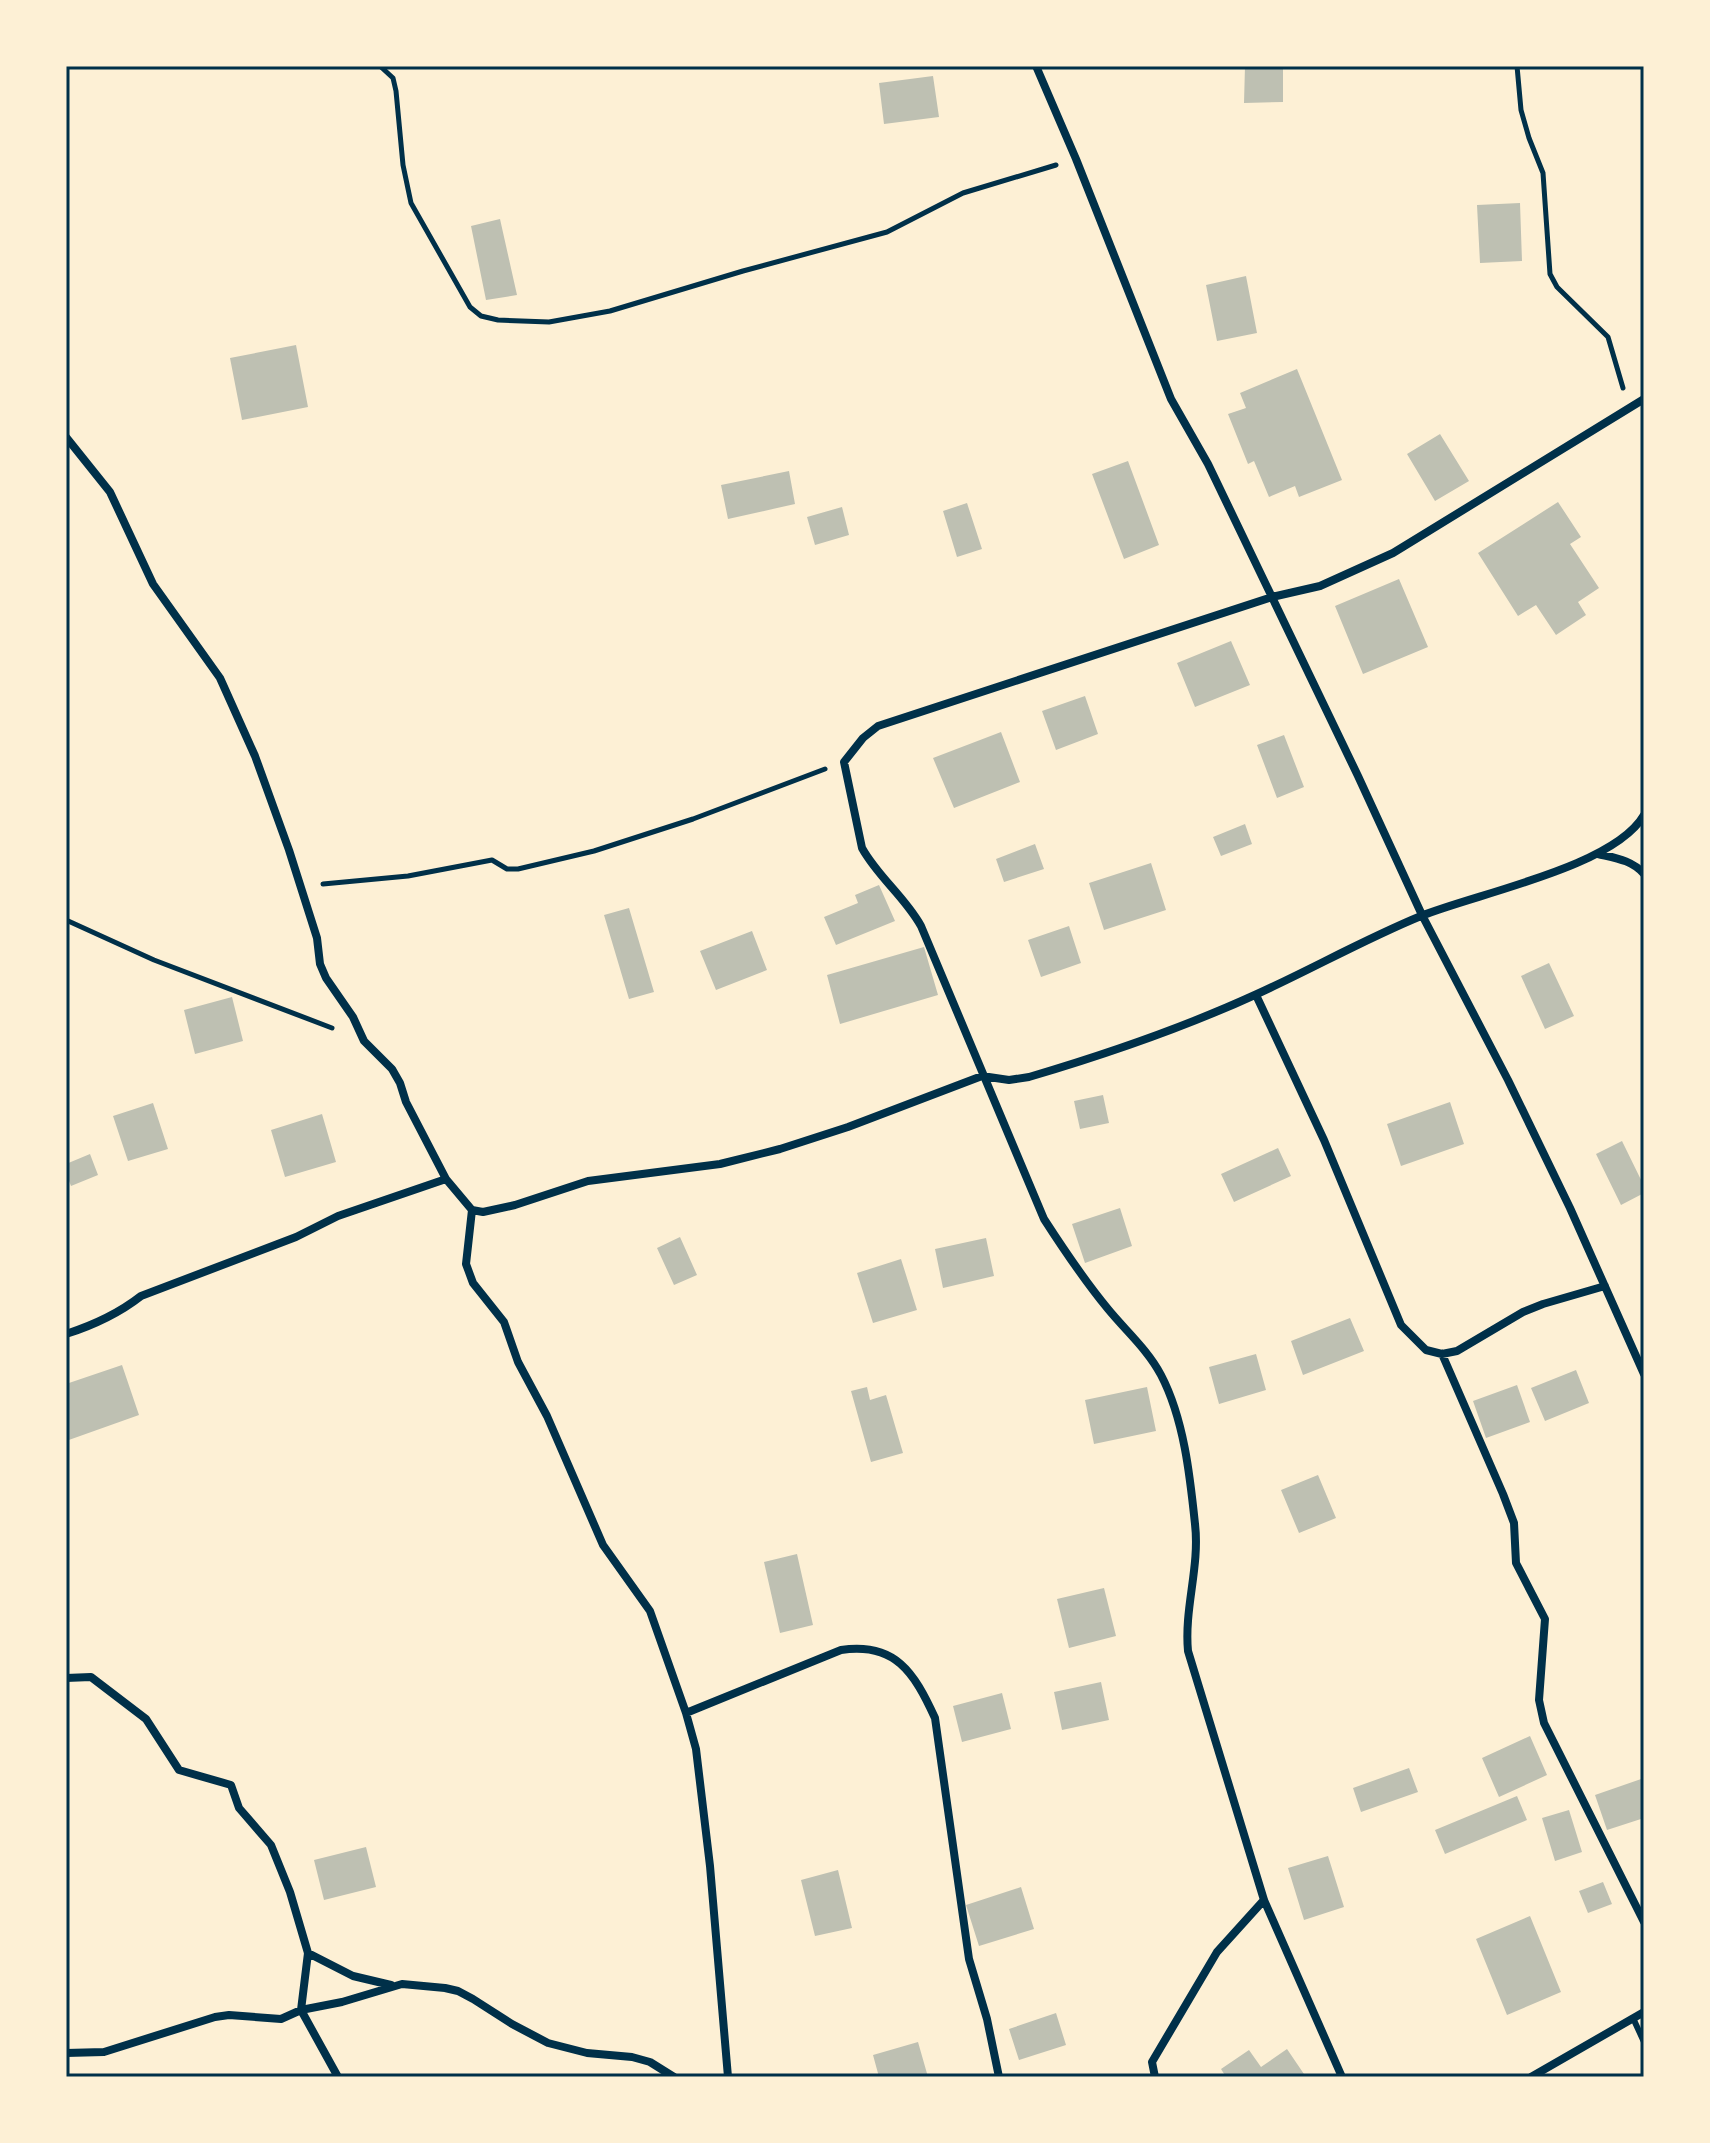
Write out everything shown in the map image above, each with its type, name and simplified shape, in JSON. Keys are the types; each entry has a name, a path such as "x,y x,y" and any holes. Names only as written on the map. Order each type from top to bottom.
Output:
{"street":[{"path":"1036,66 1171,399 1208,464 1422,915 1508,1080 1644,1374"},
{"path":"1342,2077 1264,1900 1188,1651 1187,1619 1194,1575 1195,1527 1173,1402 1161,1374 1142,1347 1072,1263 1044,1219 921,926 909,905 869,861 862,848 844,762 863,738 878,726 1272,597 1320,586 1393,553 1644,399"},
{"path":"66,437 110,492 153,584 220,678 255,756 302,887 317,938 320,964 364,1041 392,1069 446,1179 472,1210 483,1212 515,1205 588,1181 720,1164 780,1149 848,1127 982,1076 1009,1080 1029,1077 1167,1032 1256,995 1422,915 1597,854 1627,836 1644,815"},
{"path":"1597,854 1625,860 1644,874"},
{"path":"1256,995 1324,1140 1401,1325 1426,1350 1442,1354 1457,1351 1533,1308 1605,1286"},
{"path":"66,1334 91,1326 141,1296 296,1237 338,1216 446,1179"},
{"path":"472,1210 466,1264 473,1283 504,1322 518,1362 547,1416 603,1545 650,1611 686,1713 696,1749 710,1866 728,2077"},
{"path":"1442,1354 1514,1523 1516,1563 1545,1619 1539,1700 1544,1723 1644,1922"},
{"path":"686,1713 841,1650 862,1647 888,1653 905,1668 924,1695 935,1718 969,1959 987,2019 999,2077"},
{"path":"66,1678 91,1677 146,1719 179,1770 231,1785 239,1808 271,1845 290,1892 308,1953 301,2010 338,2077"},
{"path":"1155,2077 1152,2062 1217,1952 1264,1900"},
{"path":"308,1953 353,1976 391,1985"},
{"path":"66,2053 104,2052 215,2017 229,2015 281,2019 301,2010 402,1984 458,1991 548,2043 587,2053 641,2060 674,2077"},
{"path":"1531,2077 1644,2012"}],"lane":[{"path":"1633,2018 1644,2042"}],"path":[{"path":"380,66 393,78 396,91 403,165 411,203 470,307 481,316 498,320 549,322 610,311 887,232 963,193 1076,159"},
{"path":"1517,66 1521,110 1543,173 1550,274 1557,287 1608,337 1629,409"},
{"path":"302,887 408,876 492,860 507,869 518,869 594,851 693,819 844,762"},
{"path":"66,920 154,960 364,1041"}],"building":[{"path":"1245,66 1283,66 1283,102 1244,103"},
{"path":"933,76 939,117 884,124 879,83"},
{"path":"1520,203 1522,261 1480,263 1477,205"},
{"path":"500,219 517,295 486,300 471,226"},
{"path":"1246,276 1257,333 1217,341 1206,285"},
{"path":"296,345 308,407 242,420 230,358"},
{"path":"1297,369 1342,480 1299,497 1295,486 1269,497 1254,461 1248,464 1228,414 1246,408 1240,393"},
{"path":"1440,434 1469,481 1435,501 1407,454"},
{"path":"1128,461 1159,545 1124,559 1092,474"},
{"path":"789,471 795,504 728,519 721,485"},
{"path":"1558,502 1581,537 1570,544 1599,588 1578,602 1586,615 1556,635 1536,605 1518,616 1478,553"},
{"path":"967,503 982,549 957,557 943,511"},
{"path":"842,507 849,535 815,545 807,517"},
{"path":"1399,579 1428,647 1363,674 1335,606"},
{"path":"1231,641 1250,685 1195,707 1177,663"},
{"path":"1085,696 1098,734 1056,750 1042,711"},
{"path":"1001,732 1020,782 954,808 933,758"},
{"path":"1284,735 1304,787 1277,798 1257,745"},
{"path":"1245,824 1252,844 1221,856 1213,837"},
{"path":"1035,844 1044,869 1004,882 996,859"},
{"path":"1151,863 1166,910 1104,930 1089,883"},
{"path":"879,885 895,921 836,945 824,917 858,903 855,895"},
{"path":"629,908 654,992 629,999 604,915"},
{"path":"1069,926 1081,963 1041,977 1028,940"},
{"path":"752,931 767,970 716,990 700,951"},
{"path":"924,947 938,995 840,1024 827,975"},
{"path":"1549,963 1574,1016 1545,1029 1521,976"},
{"path":"232,997 243,1041 195,1054 184,1010"},
{"path":"1103,1095 1109,1123 1080,1129 1074,1101"},
{"path":"1450,1102 1464,1144 1401,1166 1387,1124"},
{"path":"153,1103 168,1149 128,1161 113,1116"},
{"path":"322,1114 336,1162 285,1177 271,1130"},
{"path":"1622,1141 1644,1186 1644,1193 1621,1205 1596,1154"},
{"path":"1278,1148 1291,1176 1234,1202 1221,1174"},
{"path":"90,1154 98,1175 71,1186 66,1164"},
{"path":"1120,1208 1132,1246 1085,1263 1072,1224"},
{"path":"680,1237 697,1275 674,1285 657,1248"},
{"path":"986,1238 994,1276 943,1288 935,1249"},
{"path":"901,1259 917,1310 873,1323 857,1273"},
{"path":"1350,1318 1364,1351 1303,1375 1291,1341"},
{"path":"1256,1354 1266,1390 1219,1404 1209,1367"},
{"path":"122,1365 139,1415 66,1441 66,1384"},
{"path":"1576,1370 1589,1403 1545,1421 1531,1388"},
{"path":"1517,1385 1530,1422 1486,1438 1473,1401"},
{"path":"867,1387 870,1400 886,1395 903,1453 871,1462 851,1391"},
{"path":"1147,1387 1156,1431 1094,1444 1085,1400"},
{"path":"1318,1475 1336,1518 1299,1533 1281,1490"},
{"path":"797,1554 813,1625 780,1633 764,1562"},
{"path":"1104,1588 1116,1636 1069,1648 1057,1599"},
{"path":"1101,1682 1109,1720 1062,1730 1054,1692"},
{"path":"1002,1693 1011,1729 962,1742 953,1706"},
{"path":"1530,1736 1547,1775 1499,1797 1482,1758"},
{"path":"1409,1768 1418,1792 1361,1812 1353,1788"},
{"path":"1644,1778 1644,1818 1607,1830 1595,1795"},
{"path":"1517,1796 1527,1820 1445,1854 1435,1830"},
{"path":"1569,1810 1582,1852 1555,1861 1542,1818"},
{"path":"366,1847 376,1887 324,1900 314,1860"},
{"path":"1328,1856 1344,1907 1304,1920 1288,1868"},
{"path":"838,1870 852,1928 815,1936 801,1880"},
{"path":"1603,1882 1612,1904 1588,1913 1579,1891"},
{"path":"1021,1887 1034,1929 979,1946 966,1905"},
{"path":"1530,1916 1561,1992 1507,2015 1476,1939"},
{"path":"1056,2013 1066,2045 1019,2060 1009,2029"},
{"path":"918,2042 928,2077 879,2077 873,2055"},
{"path":"1287,2049 1306,2077 1226,2077 1221,2069 1249,2050 1261,2067"}]}
